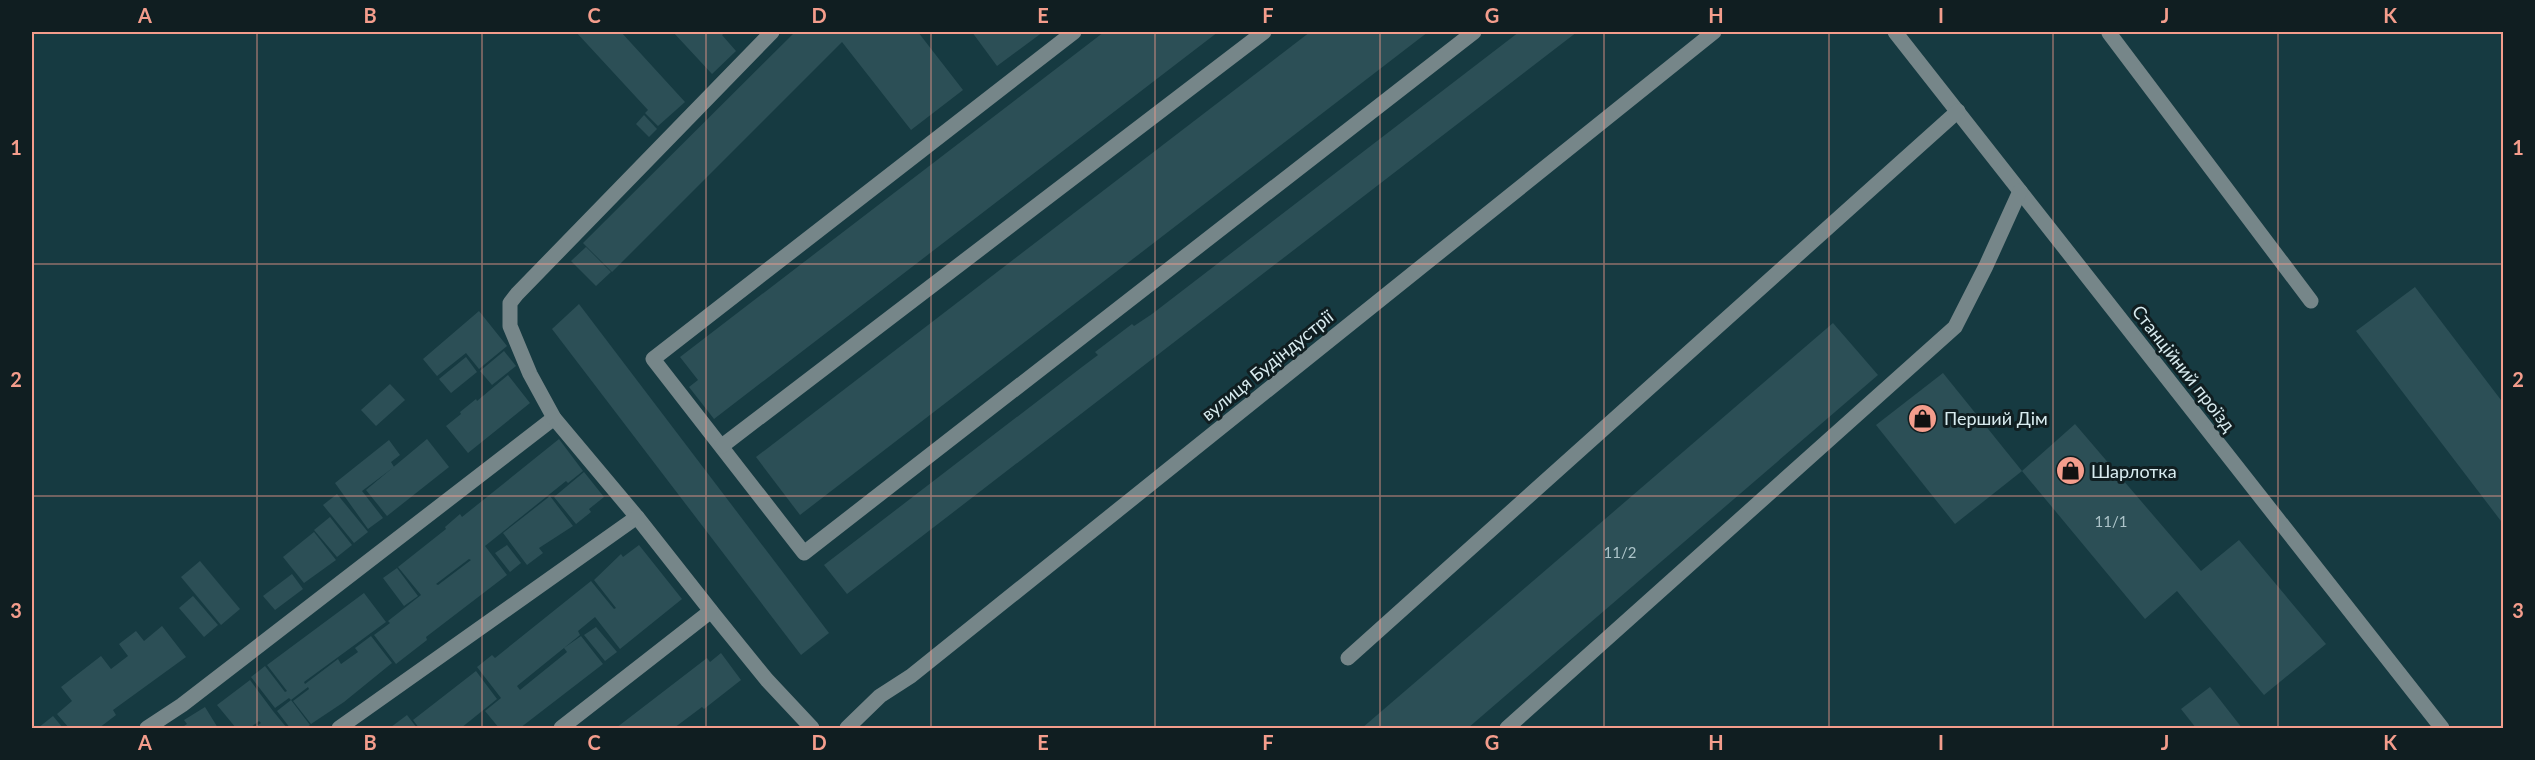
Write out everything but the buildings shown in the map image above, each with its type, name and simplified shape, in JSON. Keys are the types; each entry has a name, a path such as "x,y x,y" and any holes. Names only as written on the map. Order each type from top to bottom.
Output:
{"street":[{"path":"772,32 517,294 510,303 508,315 510,327 530,374 554,418 637,517 767,680 812,729"},
{"path":"1074,32 653,359 804,553 1474,32"},
{"path":"722,446 1264,32"},
{"name":"вулиця Будіндустрії","path":"847,729 880,696 920,668 1714,32"},
{"name":"Станційний проїзд","path":"1895,32 2442,729"},
{"path":"2112,32 2109,33 2311,301"},
{"path":"1348,658 1958,111"},
{"path":"1507,729 1955,327 2020,190"},
{"path":"147,729 182,705 554,418"},
{"path":"339,729 637,517"},
{"path":"561,729 711,611"}],"place":[{"name":"Перший Дім","path":"1923,418"},
{"name":"Шарлотка","path":"2070,471"}]}
